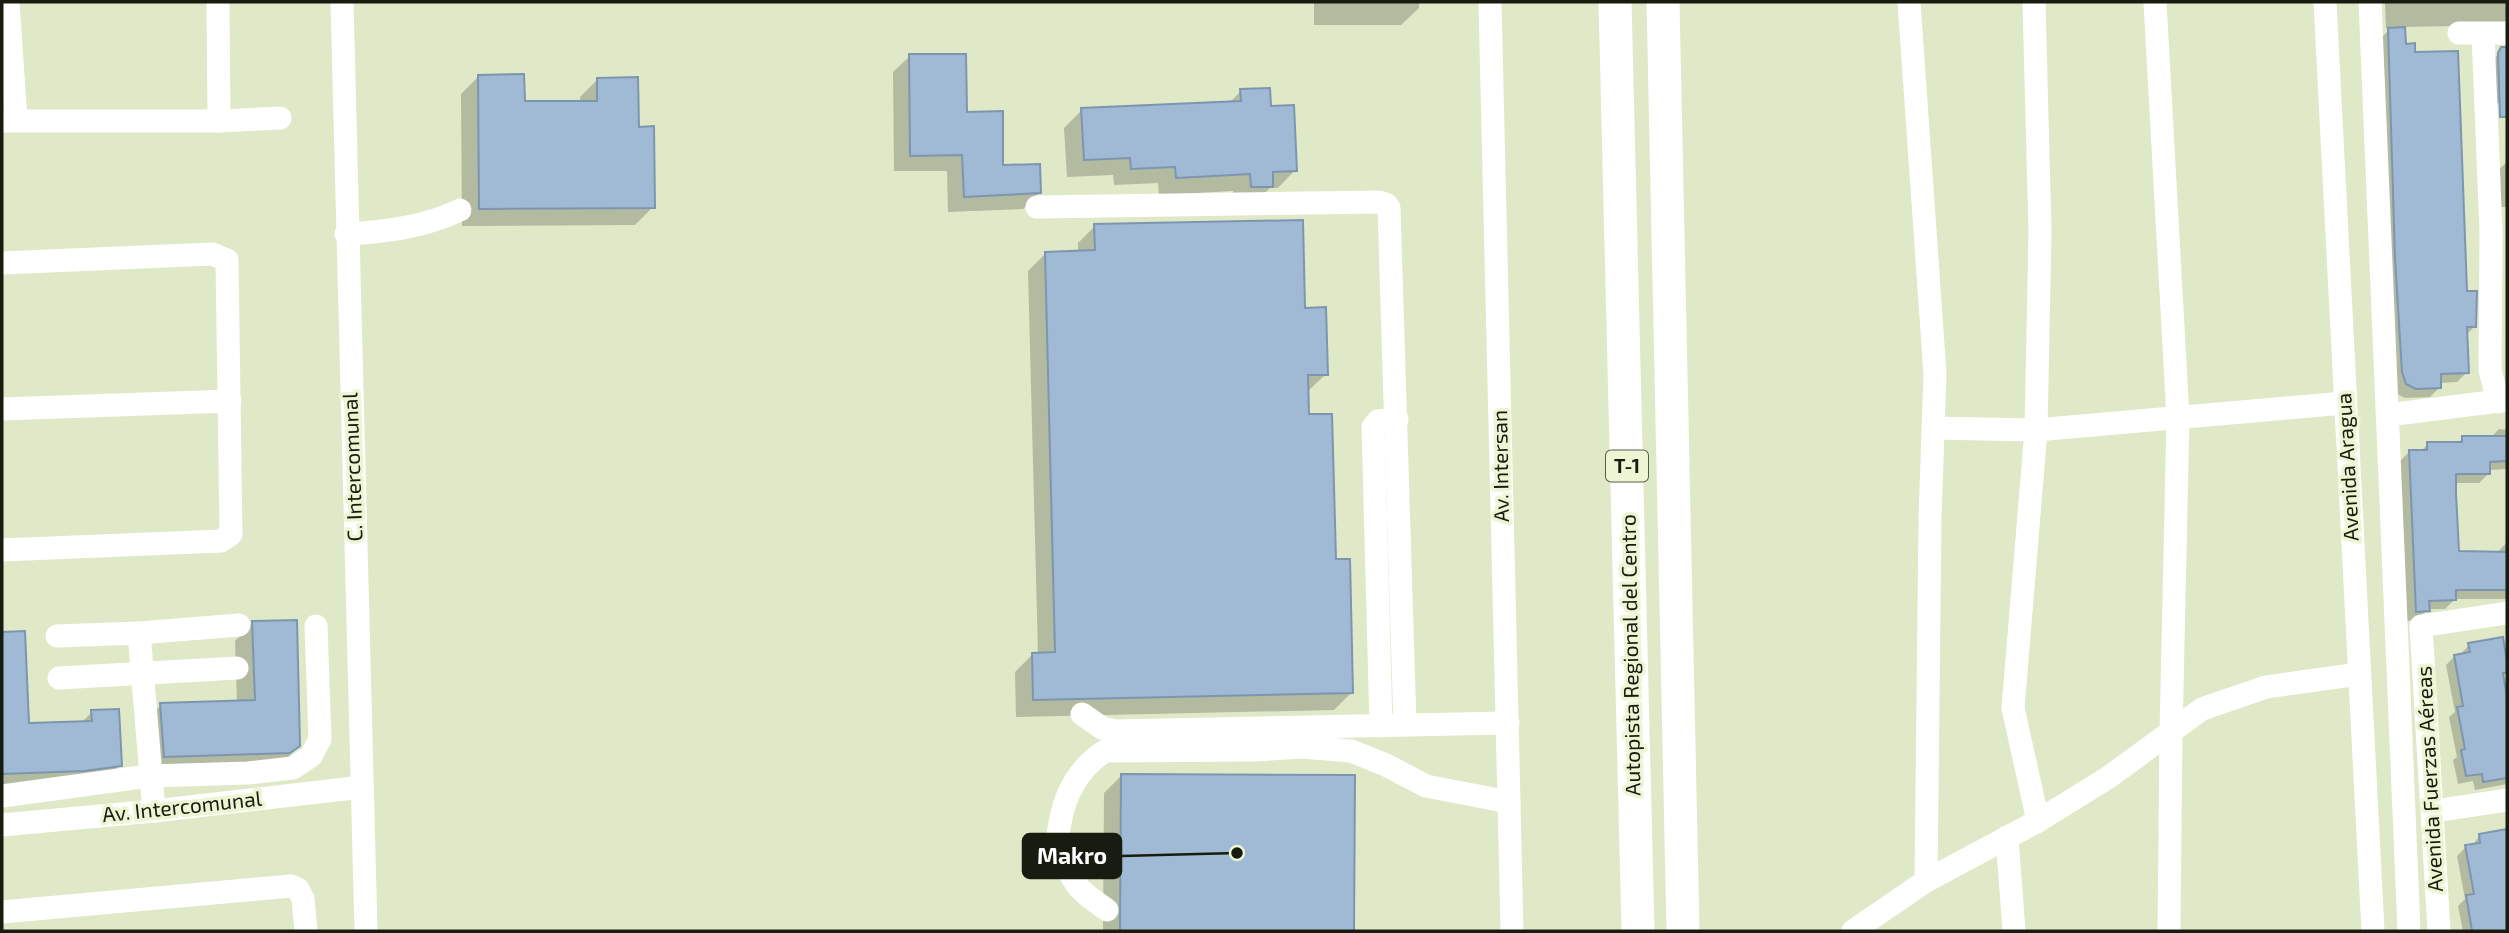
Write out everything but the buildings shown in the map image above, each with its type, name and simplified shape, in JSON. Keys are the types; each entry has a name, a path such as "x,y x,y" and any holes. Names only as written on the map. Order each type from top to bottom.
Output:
{"highway":[{"name":"Autopista Regional del Centro","path":"1615,2 1638,931"},
{"name":"T-1","path":"1663,2 1683,931"}],"street":[{"path":"8,2 9,120 219,121 280,118"},
{"path":"218,2 219,121"},
{"name":"C. Intercomunal","path":"342,2 366,931"},
{"name":"Av. Intersan","path":"1490,2 1512,931"},
{"path":"1909,2 1935,373 1926,881"},
{"path":"2034,2 2040,232 2036,430 2013,708 2038,821"},
{"path":"2155,2 2178,418 2169,931"},
{"name":"Avenida Aragua","path":"2325,2 2373,931"},
{"name":"Avenida Aragua","path":"2370,2 2409,931"},
{"path":"2459,33 2507,33"},
{"path":"2388,415 2503,401 2490,370 2499,231 2483,34"},
{"path":"1037,207 1379,202 1389,208 1398,419 1405,725"},
{"path":"346,234 376,233 440,220 460,211"},
{"path":"2,263 212,254 227,260 231,534 221,541 2,550"},
{"path":"2,409 230,401"},
{"path":"1933,428 2036,430 2344,403"},
{"path":"1381,726 1373,427 1378,421 1398,419"},
{"name":"Avenida Fuerzas Aéreas","path":"2439,931 2421,626 2507,613"},
{"path":"57,636 239,625"},
{"path":"2,796 149,776 248,773 293,768 312,756 320,739 316,626"},
{"path":"139,633 154,811"},
{"path":"59,678 237,668"},
{"path":"1853,931 1926,881 2038,821 2109,777 2202,709 2266,687 2359,674"},
{"path":"1082,714 1102,728 1115,731 1508,723"},
{"path":"1107,910 1079,888 1065,862 1058,839 1062,815 1074,782 1090,761 1105,751 1302,747 1351,751 1426,786 1509,802"},
{"name":"Av. Intercomunal","path":"2,825 362,787"},
{"path":"2433,811 2507,800"},
{"path":"2007,837 2014,931"},
{"path":"2,912 291,886 299,889 303,899 306,931"}],"place":[{"name":"Makro","path":"1237,853"}]}
